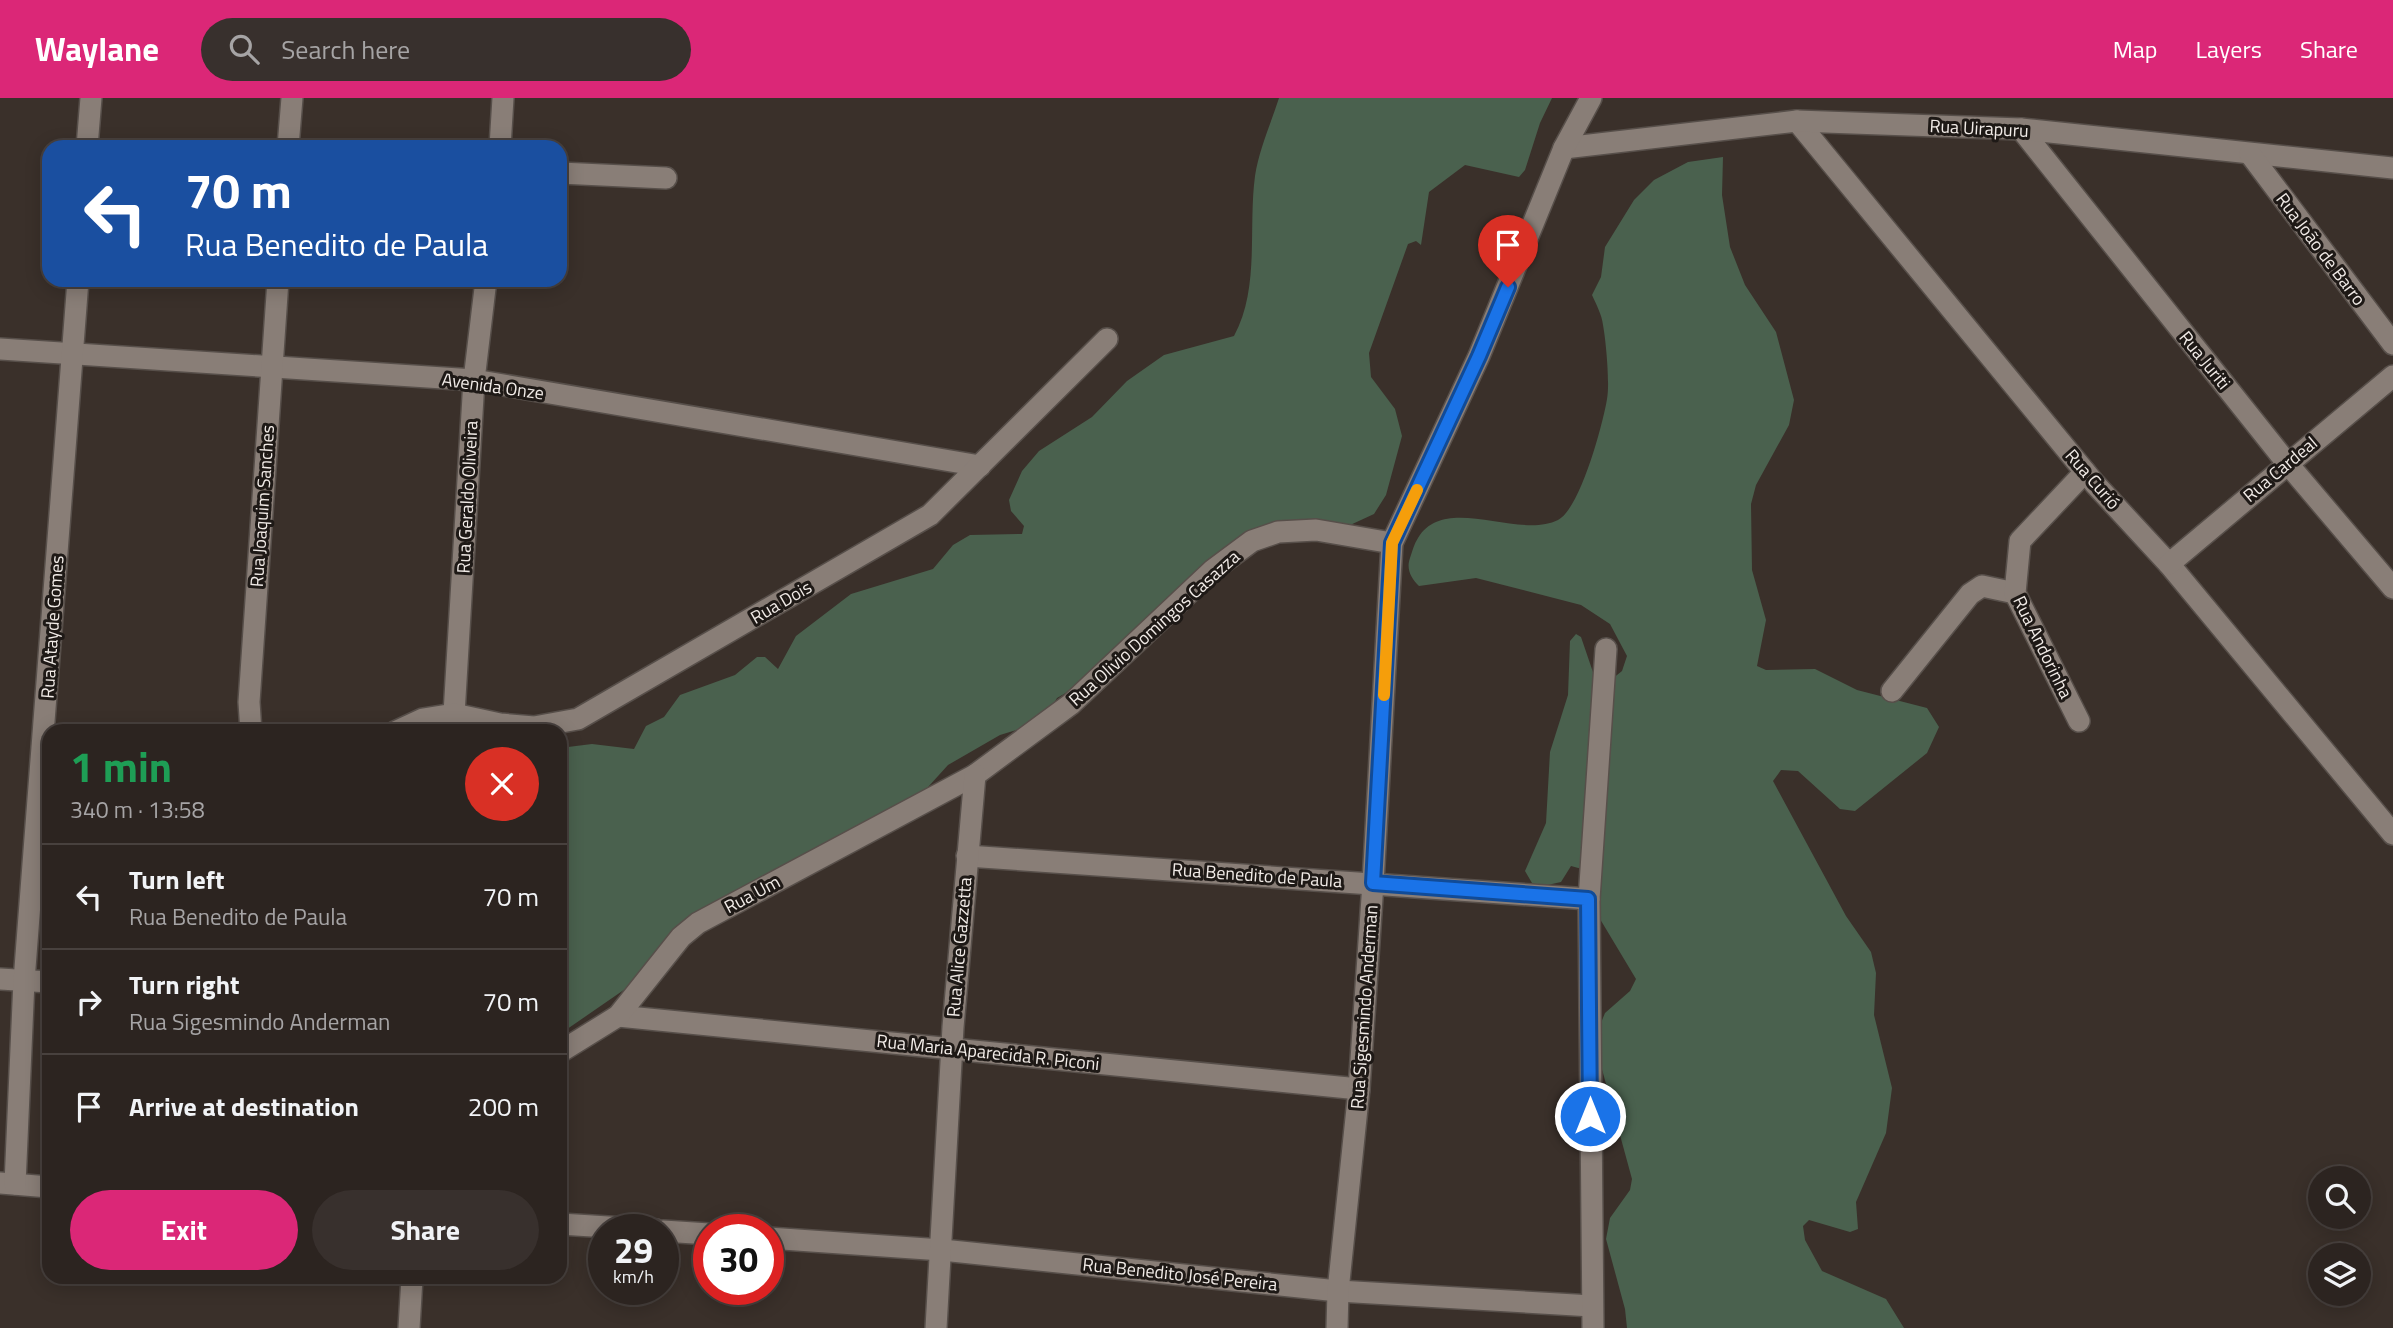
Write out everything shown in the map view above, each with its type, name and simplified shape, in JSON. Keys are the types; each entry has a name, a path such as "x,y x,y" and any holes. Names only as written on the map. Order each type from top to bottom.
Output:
{"street":[{"path":"88,140 91,98"},
{"path":"289,140 292,98"},
{"path":"500,140 503,98"},
{"name":"Rua Sigesmindo Anderman","path":"1337,1328 1338,1291 1359,1088 1392,543 1479,356 1564,148 1591,98"},
{"name":"Rua Uirapuru","path":"1564,148 1797,121 2021,129 2393,168"},
{"name":"Rua Curió","path":"1797,121 2085,472 2169,564 2393,834"},
{"name":"Rua Juriti","path":"2021,129 2287,463 2393,587"},
{"name":"Rua João de Barro","path":"2250,154 2393,344"},
{"path":"567,173 666,178"},
{"name":"Rua Atayde Gomes","path":"44,724 78,287"},
{"name":"Rua Joaquim Sanches","path":"250,724 249,702 277,287"},
{"name":"Rua Geraldo Oliveira","path":"454,714 474,380 485,287"},
{"name":"Rua Dois","path":"550,724 578,719 930,515 1107,339"},
{"name":"Avenida Onze","path":"0,349 474,380 980,466"},
{"name":"Rua Cardeal","path":"2169,564 2393,376"},
{"name":"Rua Andorinha","path":"2079,721 2015,593 2020,541 2085,472"},
{"name":"Rua Olivio Domingos Casazza","path":"975,775 1071,704 1213,570 1252,541 1278,531 1316,530 1392,543"},
{"path":"1892,691 1970,594 1982,586 2015,593"},
{"path":"1593,1328 1588,899 1606,649"},
{"name":"Rua Dois","path":"412,724 423,719 454,714 500,724"},
{"name":"Rua Atayde Gomes","path":"8,1184 42,751"},
{"name":"Rua Alice Gazzetta","path":"936,1328 952,1049 975,775"},
{"name":"Rua Um","path":"567,1048 618,1016 681,937 698,923 975,775"},
{"name":"Rua Benedito de Paula","path":"967,856 1588,899"},
{"path":"0,979 42,982"},
{"name":"Rua Maria Aparecida R. Piconi","path":"618,1016 1359,1088"},
{"path":"8,1184 42,1186"},
{"path":"567,1224 588,1226"},
{"name":"Rua Benedito José Pereira","path":"784,1239 942,1250 1338,1291 1592,1306"},
{"path":"409,1328 412,1284"}],"green space":[{"path":"1279,98 1552,98 1540,123 1525,170 1519,177 1465,165 1429,192 1421,245 1416,241 1408,244 1369,353 1371,377 1395,409 1402,436 1386,495 1374,514 1348,526 1290,522 1090,679 1057,698 1043,722 1000,735 948,765 890,829 741,889 631,985 567,1029 567,747 592,744 634,749 646,726 664,717 680,695 735,675 757,657 765,657 778,669 796,636 851,594 933,569 953,545 970,535 1022,534 1024,526 1011,511 1009,500 1022,471 1039,451 1092,417 1127,381 1164,355 1234,336 1242,317 1250,278 1253,196 1262,146"},
{"path":"1723,157 1722,195 1730,247 1745,285 1776,332 1794,400 1789,425 1756,485 1751,504 1752,570 1766,620 1757,666 1766,670 1815,669 1857,690 1927,708 1939,727 1927,753 1855,811 1840,809 1798,771 1781,770 1773,781 1846,916 1871,952 1876,973 1874,1015 1892,1088 1886,1133 1856,1202 1858,1229 1850,1232 1809,1220 1803,1226 1805,1240 1822,1271 1886,1299 1904,1328 1627,1328 1625,1309 1606,1239 1610,1218 1630,1190 1632,1179 1594,1040 1605,1013 1630,991 1636,979 1597,914 1582,869 1571,866 1561,882 1543,886 1532,883 1525,871 1546,823 1550,752 1568,695 1570,641 1576,634 1581,637 1596,681 1602,687 1622,671 1627,656 1610,624 1581,605 1476,578 1419,586 1409,570 1410,558 1418,538 1430,525 1446,519 1464,518 1542,525 1558,520 1566,513 1589,465 1607,399 1608,373 1604,332 1592,295 1601,277 1605,247 1634,200 1654,180 1688,162"}],"slow traffic":[{"path":"1384,695 1392,543 1417,490"}],"route":[{"path":"1508,287 1392,543 1373,883 1588,899 1590,1116"}]}
